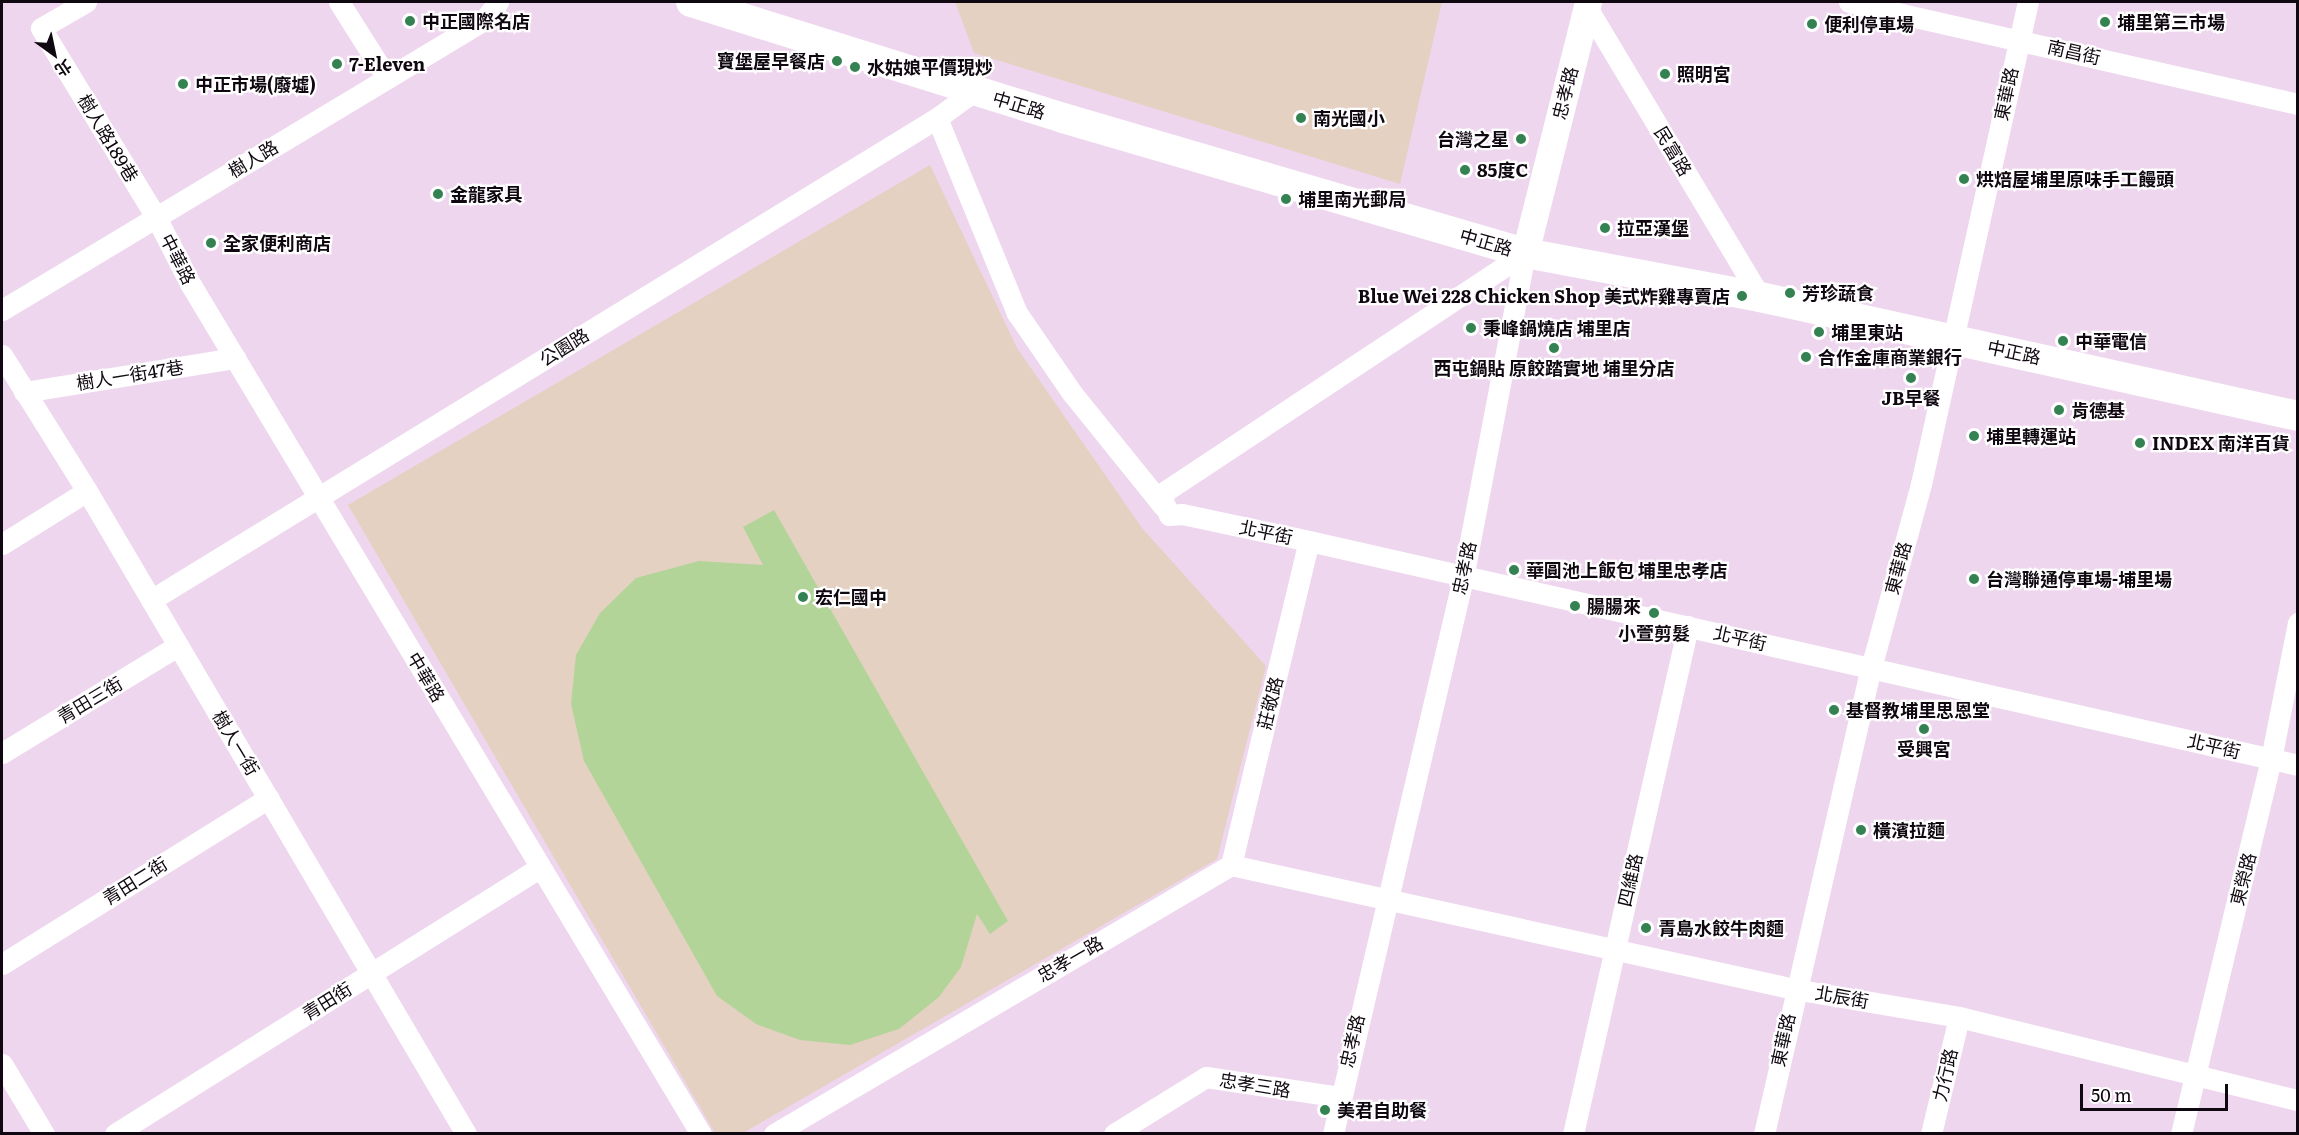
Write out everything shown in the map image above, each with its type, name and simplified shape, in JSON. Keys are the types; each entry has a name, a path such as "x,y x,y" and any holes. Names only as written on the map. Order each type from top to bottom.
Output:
{"main road":[{"name":"中正路","path":"691,2 734,8 974,91 1525,253 1760,297 2298,416"}],"street":[{"name":"樹人路189巷","path":"86,2 41,28 156,217"},
{"path":"339,2 387,78"},
{"name":"樹人路","path":"2,310 484,20 498,2"},
{"name":"南昌街","path":"1849,2 2298,104"},
{"name":"東華路","path":"1764,1134 1794,989 1871,668 1921,484 2028,2"},
{"name":"忠孝路","path":"1333,1134 1384,901 1462,578 1525,253 1587,4"},
{"name":"民富路","path":"1587,4 1760,297"},
{"name":"公園路","path":"151,600 937,118 974,91"},
{"path":"937,118 1017,314 1072,393 1173,510"},
{"name":"中華路","path":"156,217 235,358 539,868 701,1134"},
{"path":"1173,510 1166,491 1525,253"},
{"name":"樹人一街","path":"2,355 87,491 466,1134"},
{"name":"樹人一街47巷","path":"24,392 235,358"},
{"path":"2,544 87,491"},
{"name":"北平街","path":"1173,510 1462,578 1688,626 2298,765"},
{"name":"莊敬路","path":"1231,865 1309,541"},
{"name":"東榮路","path":"2181,1134 2271,759 2298,623"},
{"name":"四維路","path":"1573,1134 1688,626"},
{"name":"青田三街","path":"2,753 177,646"},
{"name":"青田二街","path":"2,964 269,798"},
{"path":"1231,865 1384,901"},
{"name":"忠孝一路","path":"774,1134 1231,865"},
{"name":"青田街","path":"116,1134 539,868"},
{"name":"北辰街","path":"1384,901 1794,989 1959,1017 2195,1077 2298,1100"},
{"name":"力行路","path":"1931,1134 1959,1017"},
{"path":"2,1064 44,1134"},
{"name":"忠孝三路","path":"1114,1134 1206,1077 1340,1097"}],"shaded area":[{"name":"南光國小","path":"955,2 1442,2 1400,184 974,53"},
{"name":"宏仁國中","path":"930,165 1017,348 1142,528 1266,666 1217,859 743,1133 715,1133 348,505"}],"green space":[{"path":"774,510 1008,921 990,934 977,914 961,967 939,997 899,1029 850,1045 800,1040 756,1024 717,996 584,761 571,704 576,655 600,613 636,578 699,561 763,565 743,527"}],"place":[{"name":"中正國際名店","path":"410,21"},
{"name":"埔里第三市場","path":"2105,22"},
{"name":"便利停車場","path":"1812,24"},
{"name":"寶堡屋早餐店","path":"837,61"},
{"name":"7-Eleven","path":"337,64"},
{"name":"水姑娘平價現炒","path":"855,67"},
{"name":"照明宮","path":"1665,74"},
{"name":"中正市場(廢墟)","path":"183,84"},
{"name":"南光國小","path":"1301,118"},
{"name":"台灣之星","path":"1521,139"},
{"name":"85度C","path":"1465,170"},
{"name":"烘焙屋埔里原味手工饅頭","path":"1964,179"},
{"name":"金龍家具","path":"438,194"},
{"name":"埔里南光郵局","path":"1286,199"},
{"name":"拉亞漢堡","path":"1605,228"},
{"name":"全家便利商店","path":"211,243"},
{"name":"芳珍蔬食","path":"1790,293"},
{"name":"Blue Wei 228 Chicken Shop 美式炸雞專賣店","path":"1742,296"},
{"name":"秉峰鍋燒店 埔里店","path":"1471,328"},
{"name":"埔里東站","path":"1819,332"},
{"name":"中華電信","path":"2063,341"},
{"name":"西屯鍋貼 原餃踏實地 埔里分店","path":"1554,348"},
{"name":"合作金庫商業銀行","path":"1806,357"},
{"name":"JB早餐","path":"1911,378"},
{"name":"肯德基","path":"2059,410"},
{"name":"埔里轉運站","path":"1974,436"},
{"name":"INDEX 南洋百貨","path":"2140,443"},
{"name":"華圓池上飯包 埔里忠孝店","path":"1514,570"},
{"name":"台灣聯通停車場-埔里場","path":"1974,579"},
{"name":"宏仁國中","path":"803,597"},
{"name":"腸腸來","path":"1575,606"},
{"name":"小萱剪髮","path":"1654,613"},
{"name":"基督教埔里思恩堂","path":"1834,710"},
{"name":"受興宮","path":"1924,729"},
{"name":"橫濱拉麵","path":"1861,830"},
{"name":"青島水餃牛肉麵","path":"1646,928"},
{"name":"美君自助餐","path":"1325,1110"}]}
